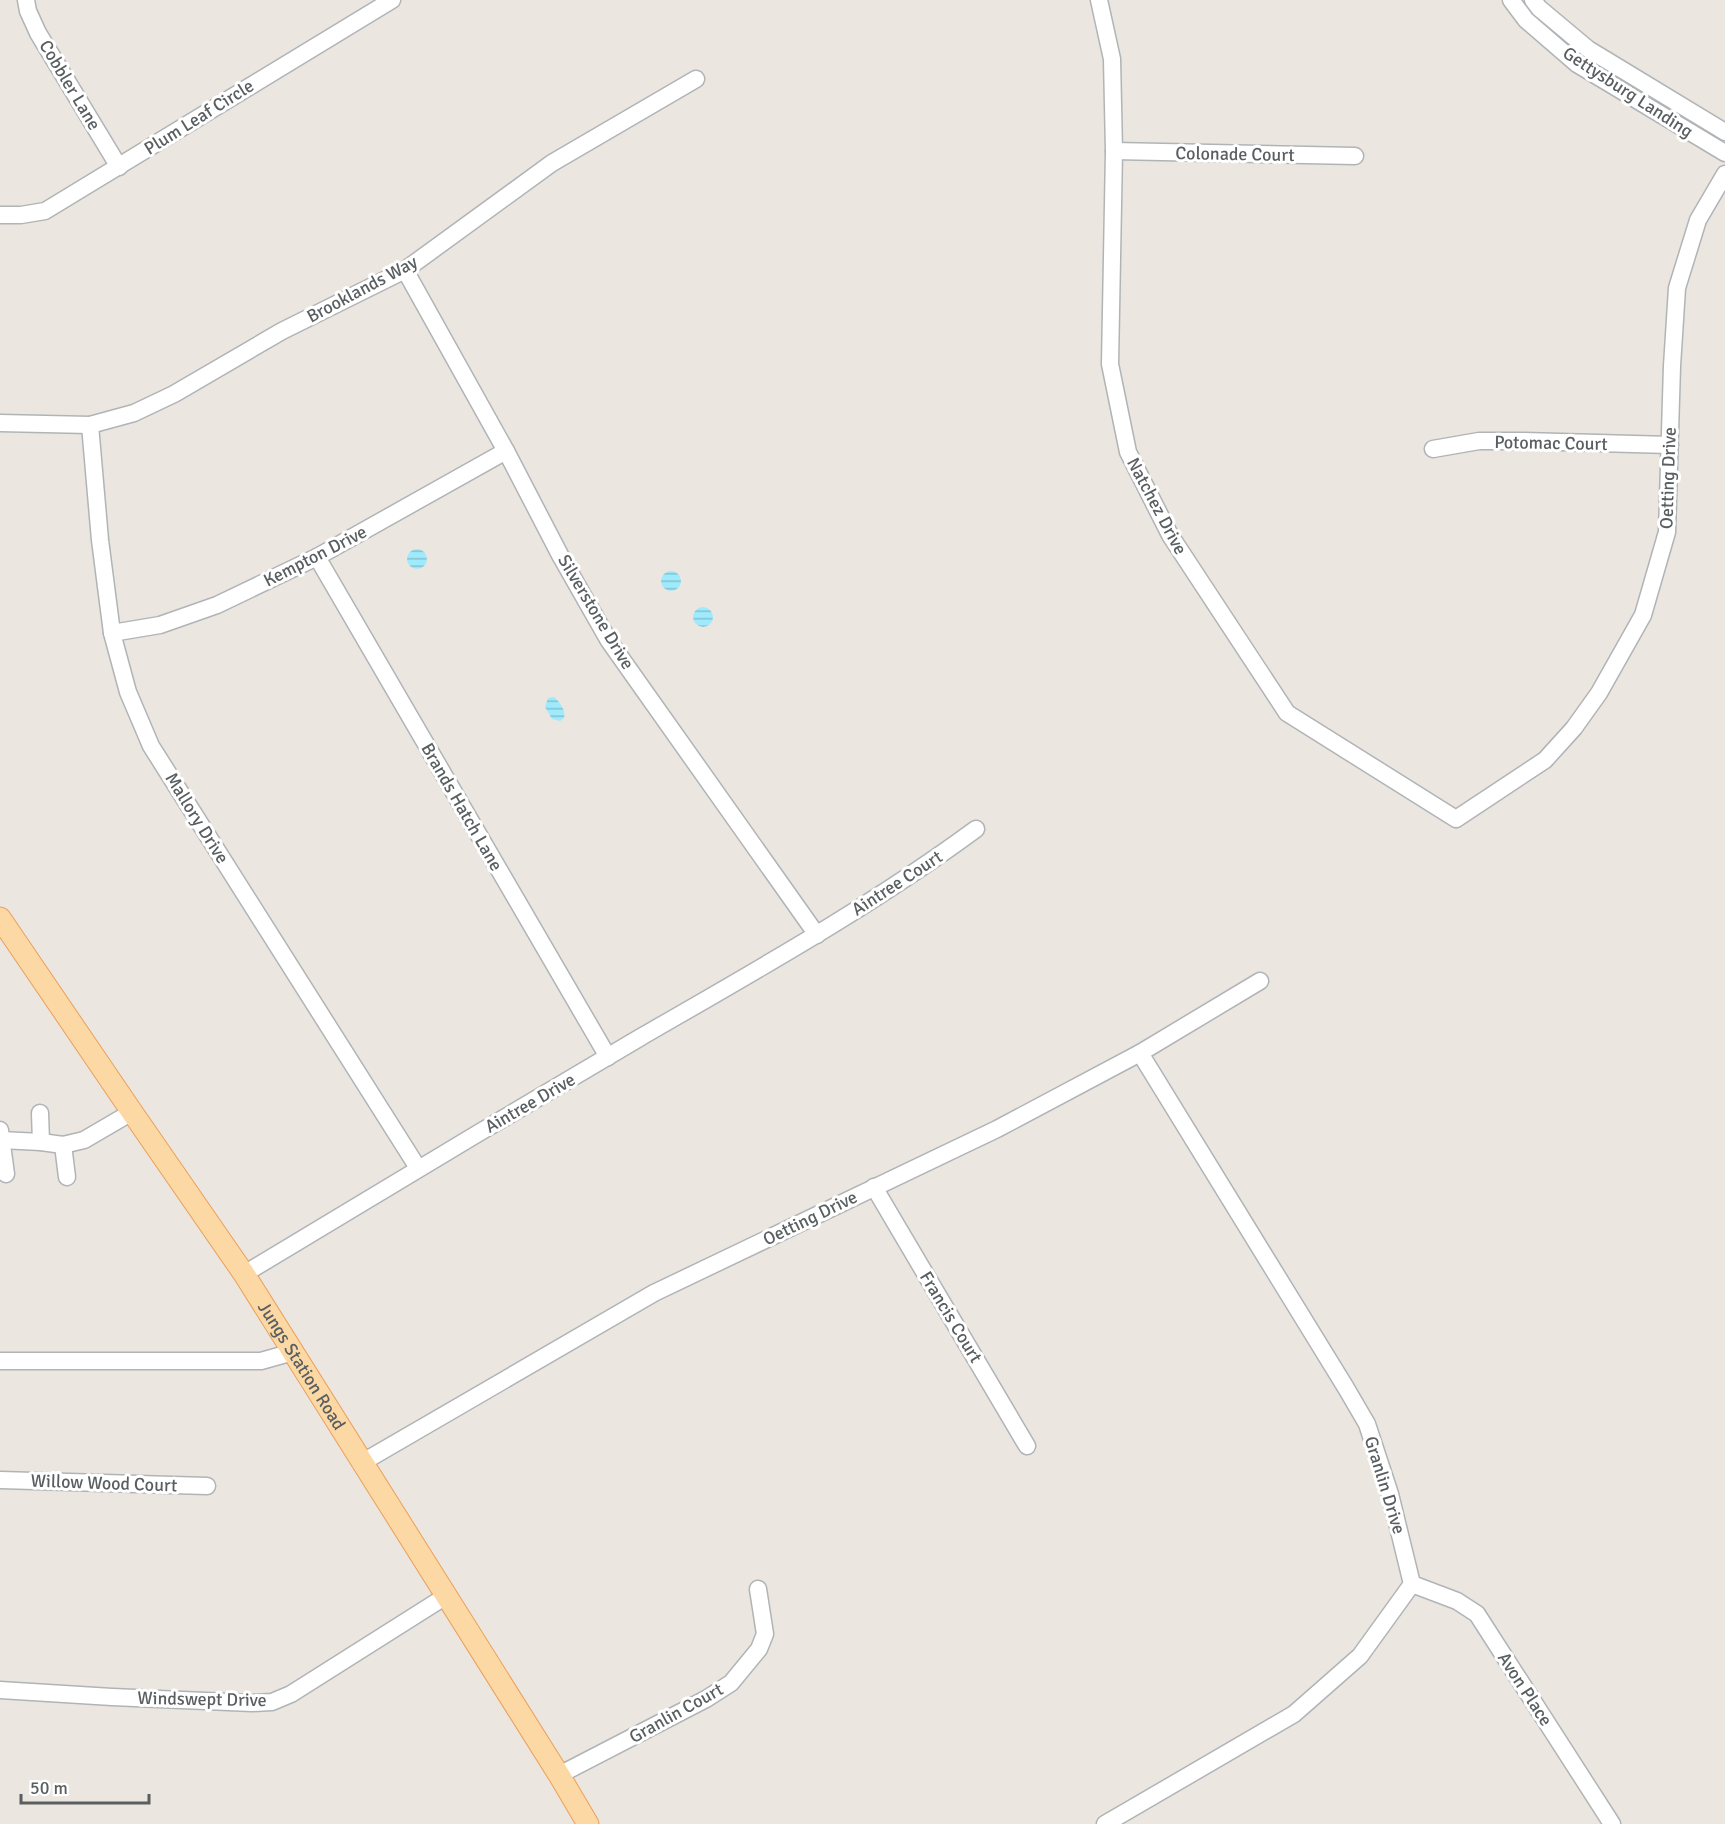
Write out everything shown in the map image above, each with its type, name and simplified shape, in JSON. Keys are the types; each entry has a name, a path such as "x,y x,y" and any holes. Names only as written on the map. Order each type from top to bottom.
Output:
{"main road":[{"name":"Jungs Station Road","path":"0,918 244,1274 588,1824"}],"street":[{"name":"Cobbler Lane","path":"26,0 28,11 38,33 119,167"},
{"name":"Plum Leaf Circle","path":"0,215 21,215 45,211 392,0"},
{"name":"Natchez Drive","path":"1099,0 1112,59 1114,151 1110,364 1128,452 1170,535 1287,713 1456,819"},
{"name":"Gettysburg Landing","path":"1511,0 1526,20 1577,64 1725,153"},
{"name":"Gettysburg Landing","path":"1533,0 1539,8 1588,49 1725,132"},
{"name":"Brooklands Way","path":"0,423 90,425 134,413 174,394 282,331 405,270 552,163 696,79"},
{"name":"Colonade Court","path":"1114,151 1356,156"},
{"name":"Oetting Drive","path":"1456,819 1545,760 1574,728 1599,693 1643,615 1667,532 1672,366 1677,288 1698,220 1725,174"},
{"name":"Silverstone Drive","path":"405,270 609,641 817,935"},
{"name":"Mallory Drive","path":"90,425 100,540 112,633 128,692 151,746 418,1168"},
{"name":"Potomac Court","path":"1432,449 1479,441 1670,446"},
{"name":"Kempton Drive","path":"112,633 160,625 217,605 317,558 506,452"},
{"name":"Brands Hatch Lane","path":"317,558 608,1057"},
{"name":"Aintree Court","path":"817,935 923,868 975,829"},
{"name":"Aintree Drive","path":"244,1274 418,1168 817,935"},
{"name":"Oetting Drive","path":"363,1462 654,1293 997,1129 1140,1053 1260,981"},
{"name":"Granlin Drive","path":"1140,1053 1367,1424 1390,1494 1412,1584"},
{"path":"6,1174 0,1136 63,1145 84,1140 132,1112"},
{"path":"40,1113 41,1142"},
{"path":"63,1145 67,1177"},
{"name":"Francis Court","path":"874,1187 1027,1446"},
{"path":"0,1361 261,1361 293,1352"},
{"name":"Willow Wood Court","path":"0,1480 207,1486"},
{"path":"1106,1824 1294,1714 1360,1656 1412,1584"},
{"name":"Avon Place","path":"1412,1584 1457,1601 1477,1614 1612,1824"},
{"name":"Granlin Court","path":"559,1775 706,1699 731,1683 759,1649 765,1634 758,1589"},
{"name":"Windswept Drive","path":"0,1690 136,1698 272,1702 291,1694 446,1596"}],"water":[{"path":"417,549 424,552 427,559 424,566 417,569 410,566 407,559 410,552"},
{"path":"671,571 678,574 681,581 678,588 671,591 664,588 661,581 664,574"},
{"path":"703,607 710,610 713,617 710,624 703,627 696,624 693,617 696,610"},
{"path":"554,697 564,712 564,718 560,721 552,719 545,707 548,698"}]}
